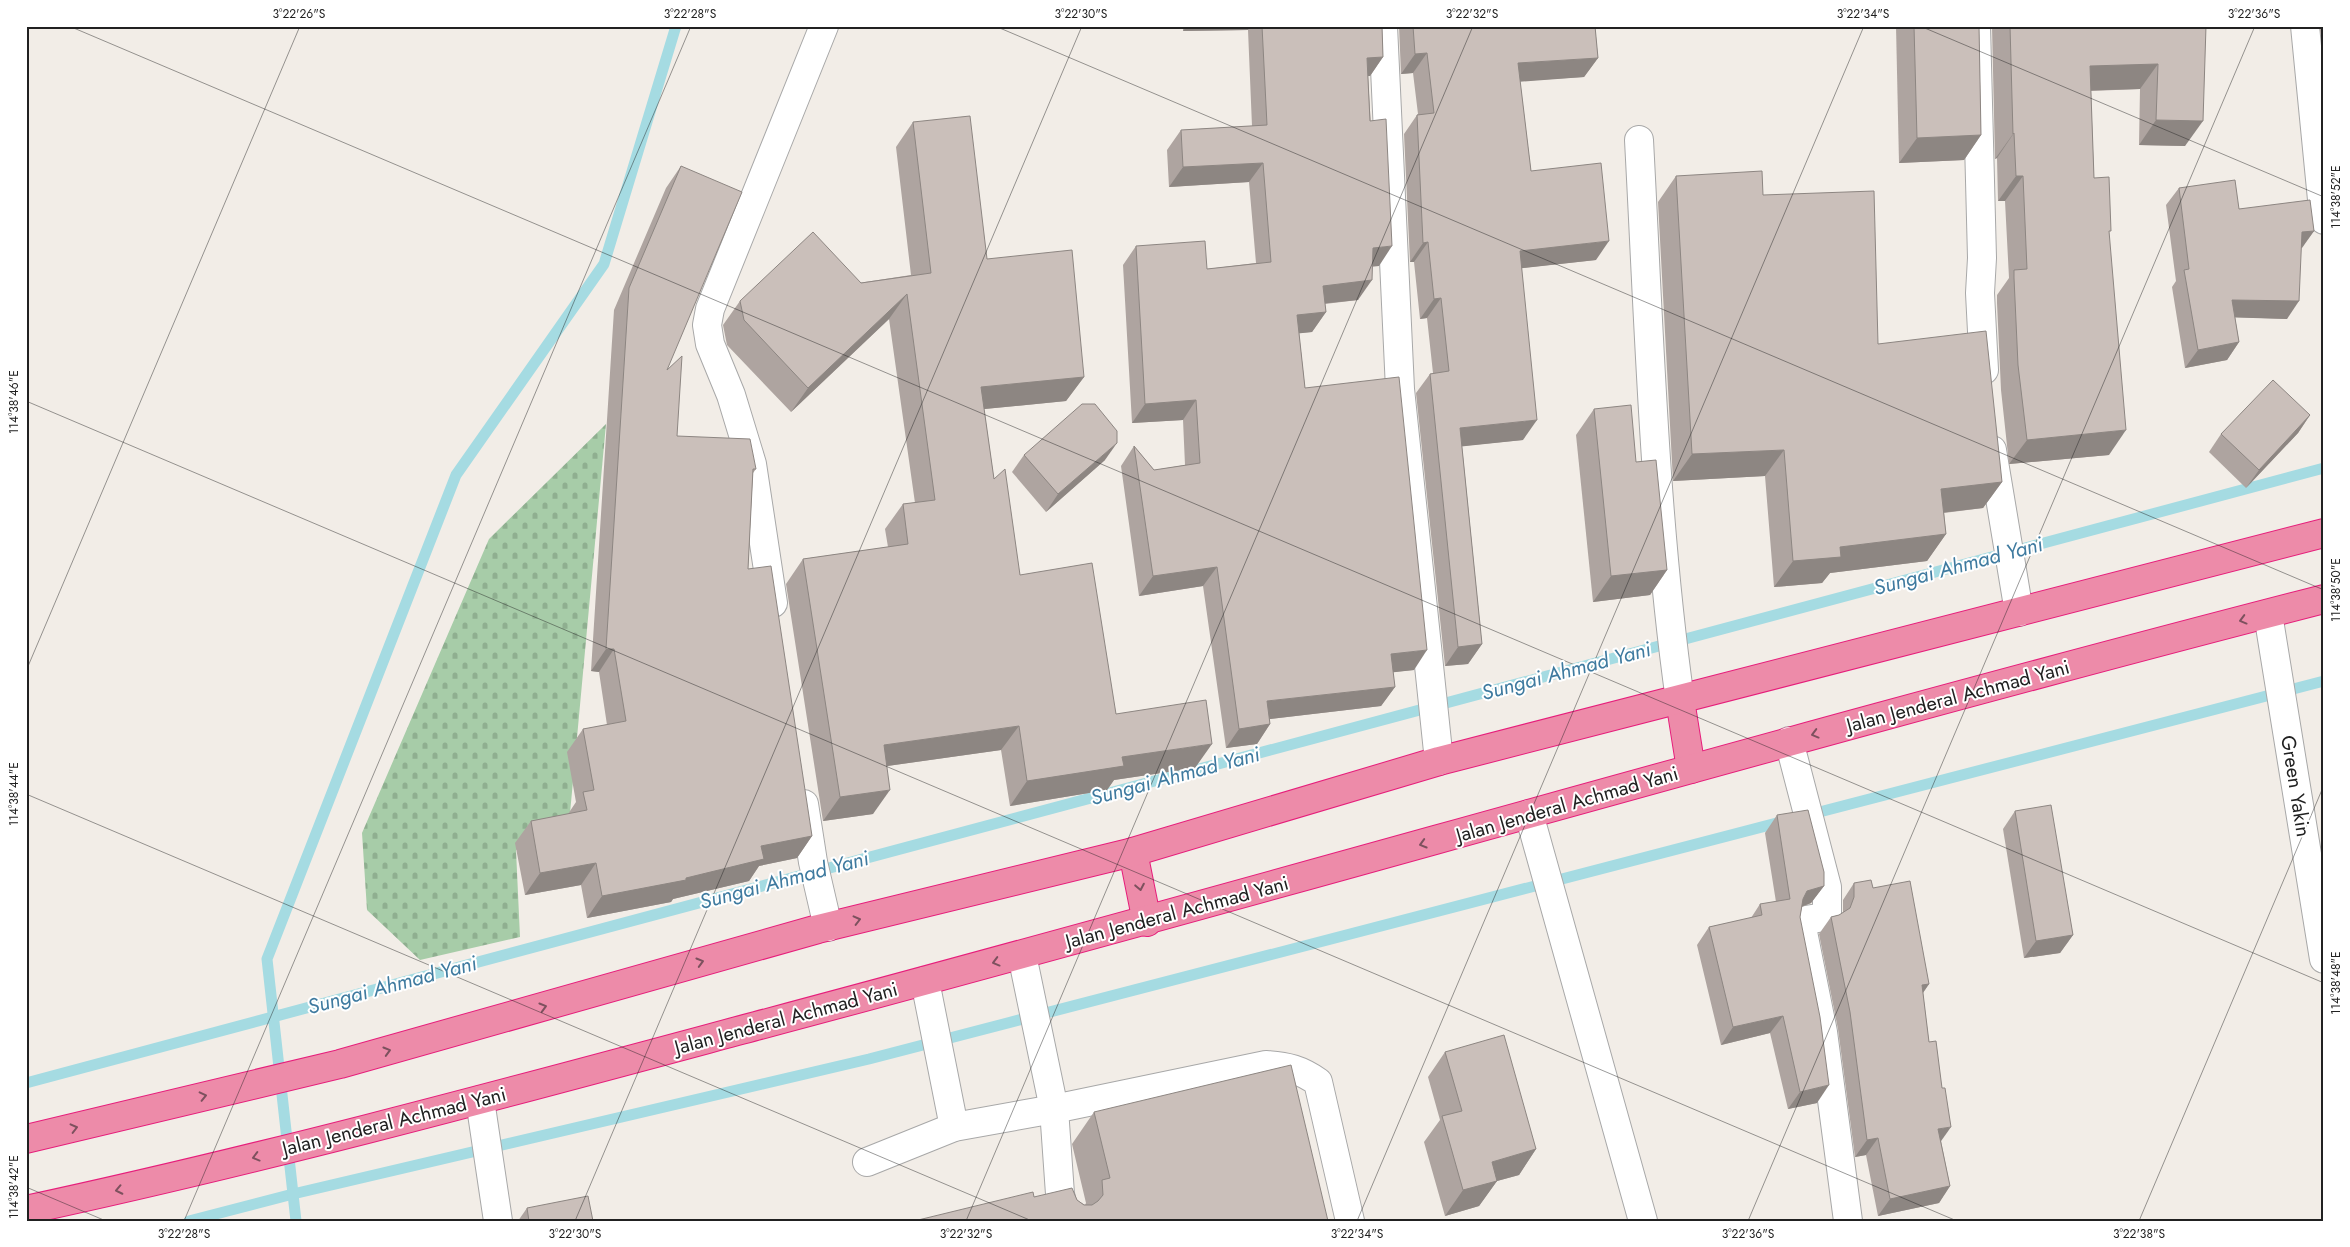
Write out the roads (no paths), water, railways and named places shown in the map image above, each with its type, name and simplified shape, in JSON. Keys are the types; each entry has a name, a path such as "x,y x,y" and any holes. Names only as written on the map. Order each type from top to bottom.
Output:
{"highway":[{"path":"26,1139 340,1064 828,927 1133,852 1439,761 2324,533"},
{"name":"Jalan Jenderal Achmad Yani","path":"26,1210 166,1180 480,1100 1147,922 1789,741 2324,599"},
{"path":"1680,700 1691,769"},
{"path":"1133,852 1147,922"}],"street":[{"path":"777,629 752,464 731,395 710,344 707,325 710,309 824,26"},
{"path":"1383,26 1400,388 1439,761"},
{"path":"1976,26 1982,258 1980,293 1986,395"},
{"path":"2305,26 2324,220"},
{"path":"1639,140 1655,426 1669,626 1680,700"},
{"path":"1987,423 2019,612"},
{"name":"Green Yakin","path":"2268,614 2324,959"},
{"path":"1789,741 1827,888 1827,914 1824,917 1806,920 1803,932 1823,1032 1848,1221"},
{"path":"801,784 816,874 828,927"},
{"path":"1529,814 1643,1221"},
{"path":"1022,955 1054,1109 1060,1194 1066,1221"},
{"path":"925,981 954,1128"},
{"path":"867,1162 954,1128 1266,1065 1289,1066 1318,1082 1350,1221"},
{"path":"480,1100 498,1221"}],"waterway":[{"path":"296,1221 267,959 456,475 604,264 676,26"},
{"name":"Sungai Ahmad Yani","path":"26,1083 2324,468"},
{"name":"Sungai Ahmad Yani","path":"1808,815 2324,681"},
{"name":"Sungai Ahmad Yani","path":"189,1221 293,1194 869,1059 1785,821"}]}
